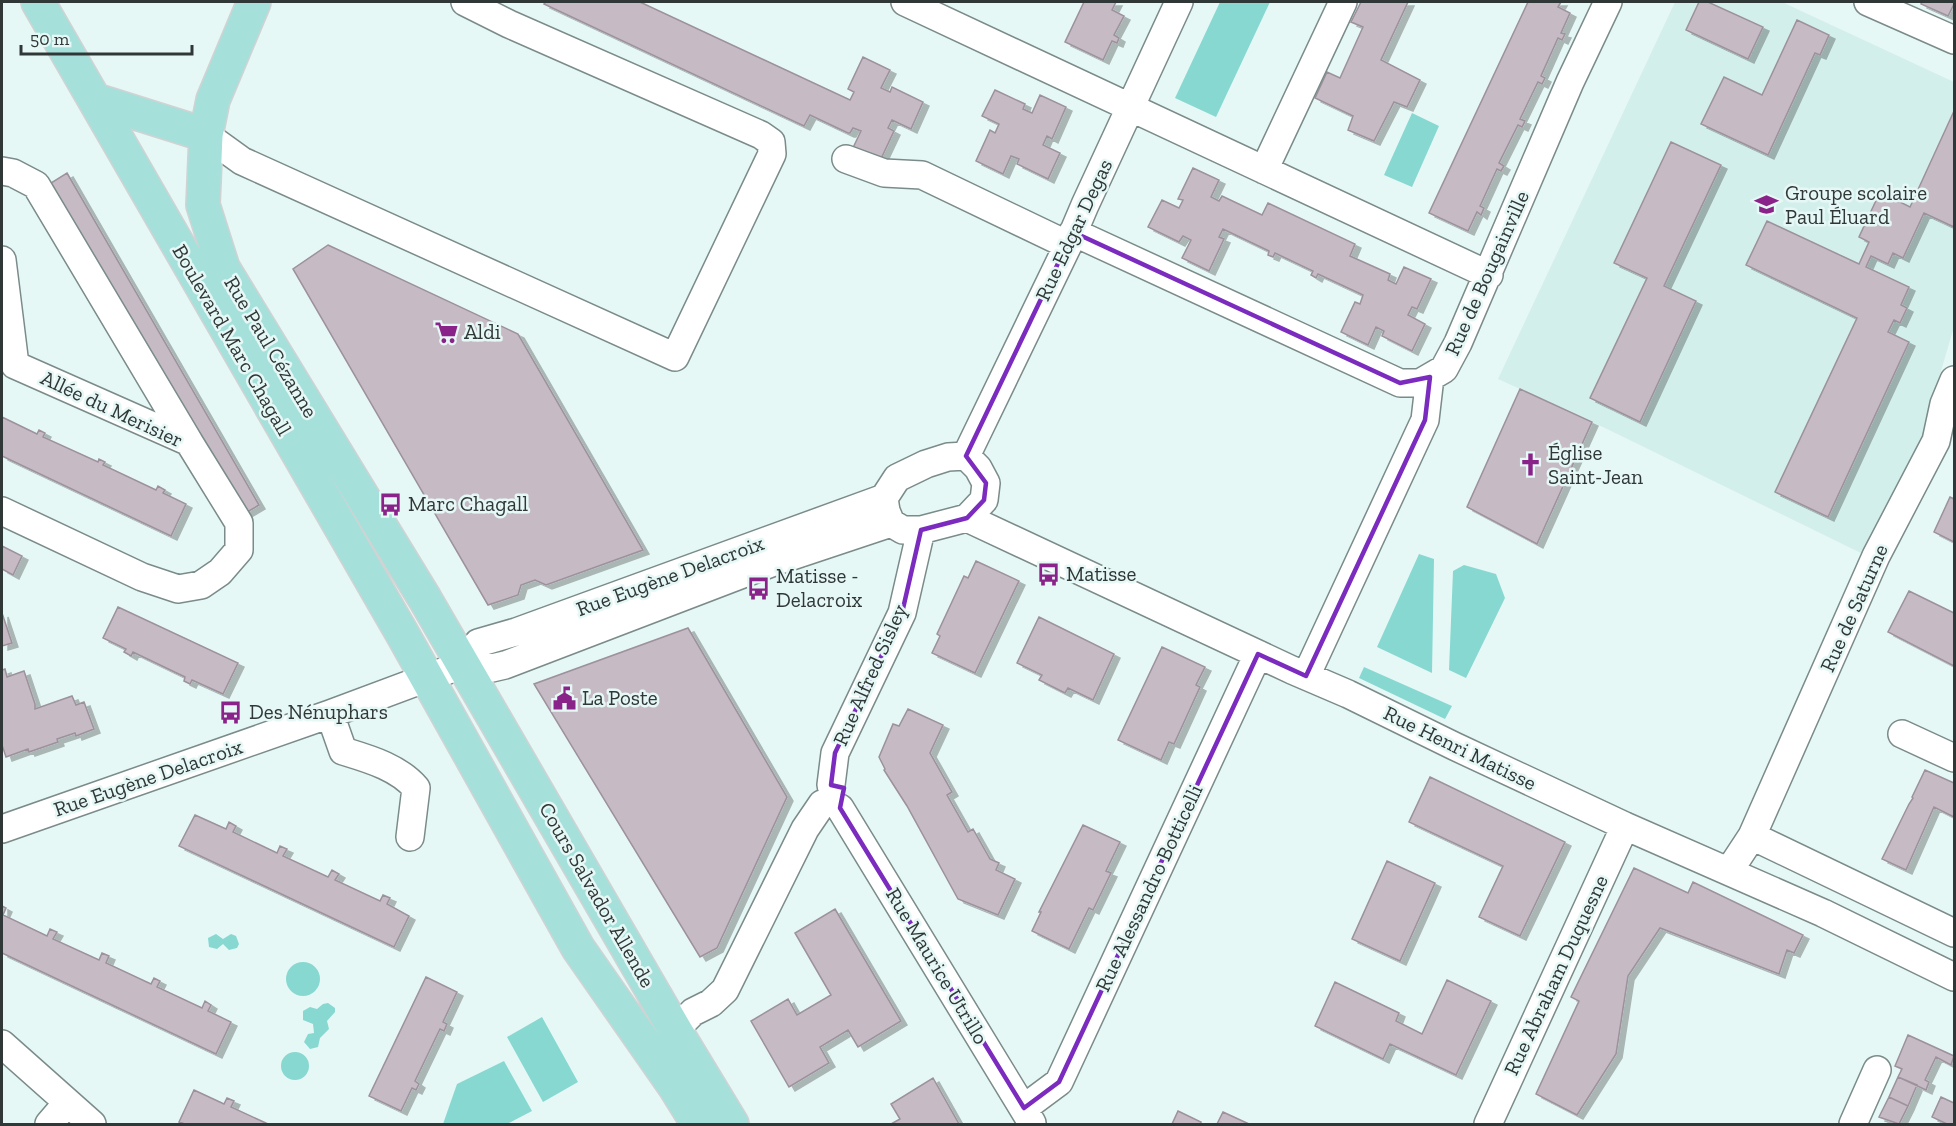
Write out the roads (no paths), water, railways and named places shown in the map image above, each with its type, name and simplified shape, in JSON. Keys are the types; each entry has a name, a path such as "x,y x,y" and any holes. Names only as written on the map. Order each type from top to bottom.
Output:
{"main road":[{"name":"Boulevard Marc Chagall","path":"38,2 428,678"},
{"name":"Rue Paul Cézanne","path":"254,2 213,100 206,135 203,205 223,268 464,664"},
{"path":"95,100 206,135"},
{"name":"Cours Salvador Allende","path":"464,664 732,1125"},
{"name":"Cours Salvador Allende","path":"428,678 578,948 675,1087 698,1125"}],"street":[{"path":"206,135 242,161 675,357 772,154 771,142 752,131 509,24 465,2"},
{"path":"905,2 1489,275"},
{"name":"Rue Edgar Degas","path":"966,456 1071,238 1179,2"},
{"path":"1264,170 1343,2"},
{"name":"Rue de Bougainville","path":"846,159 884,173 922,175 1400,383 1420,382 1444,369 1458,343 1570,82 1608,2"},
{"path":"1868,2 1954,40"},
{"path":"2,171 13,173 36,184 189,442"},
{"name":"Allée du Merisier","path":"2,260 8,362 189,442 239,523 239,550 220,572 201,585 178,589 142,577 2,511"},
{"path":"1306,676 1425,420 1430,377"},
{"name":"Rue de Saturne","path":"1729,871 1752,836 1876,556 1945,447 1944,404 1954,381"},
{"path":"966,456 978,468 986,483 984,500 967,518 921,530 903,530 888,510 897,478 926,464 948,457 966,456"},
{"name":"Rue Eugène Delacroix","path":"3,825 330,714 464,664 492,668 505,664 774,562 888,510"},
{"name":"Rue Henri Matisse","path":"967,518 1348,694 1625,826 1823,913 1954,977"},
{"name":"Rue Alfred Sisley","path":"831,799 835,753 902,613 921,530"},
{"name":"Rue Alessandro Botticelli","path":"1028,1116 1059,1082 1258,654"},
{"path":"330,714 343,751 391,769 406,777 416,788 410,837"},
{"path":"1902,734 1954,758"},
{"path":"675,1030 693,1012 711,1003 725,990 805,829 831,799"},
{"name":"Rue Maurice Utrillo","path":"831,799 1028,1116"},
{"name":"Rue Abraham Duquesne","path":"1488,1125 1625,826"},
{"path":"1752,836 1954,933"},
{"path":"2,1044 92,1125"},
{"path":"1853,1125 1877,1070"},
{"path":"49,1125 67,1103"}],"place":[{"name":"Groupe scolaire Paul Éluard","path":"1767,205"},
{"name":"Aldi","path":"446,332"},
{"name":"Église Saint-Jean","path":"1530,465"},
{"name":"Marc Chagall","path":"390,504"},
{"name":"Matisse","path":"1048,574"},
{"name":"Matisse - Delacroix","path":"758,588"},
{"name":"La Poste","path":"564,698"},
{"name":"Des Nénuphars","path":"231,712"}]}
